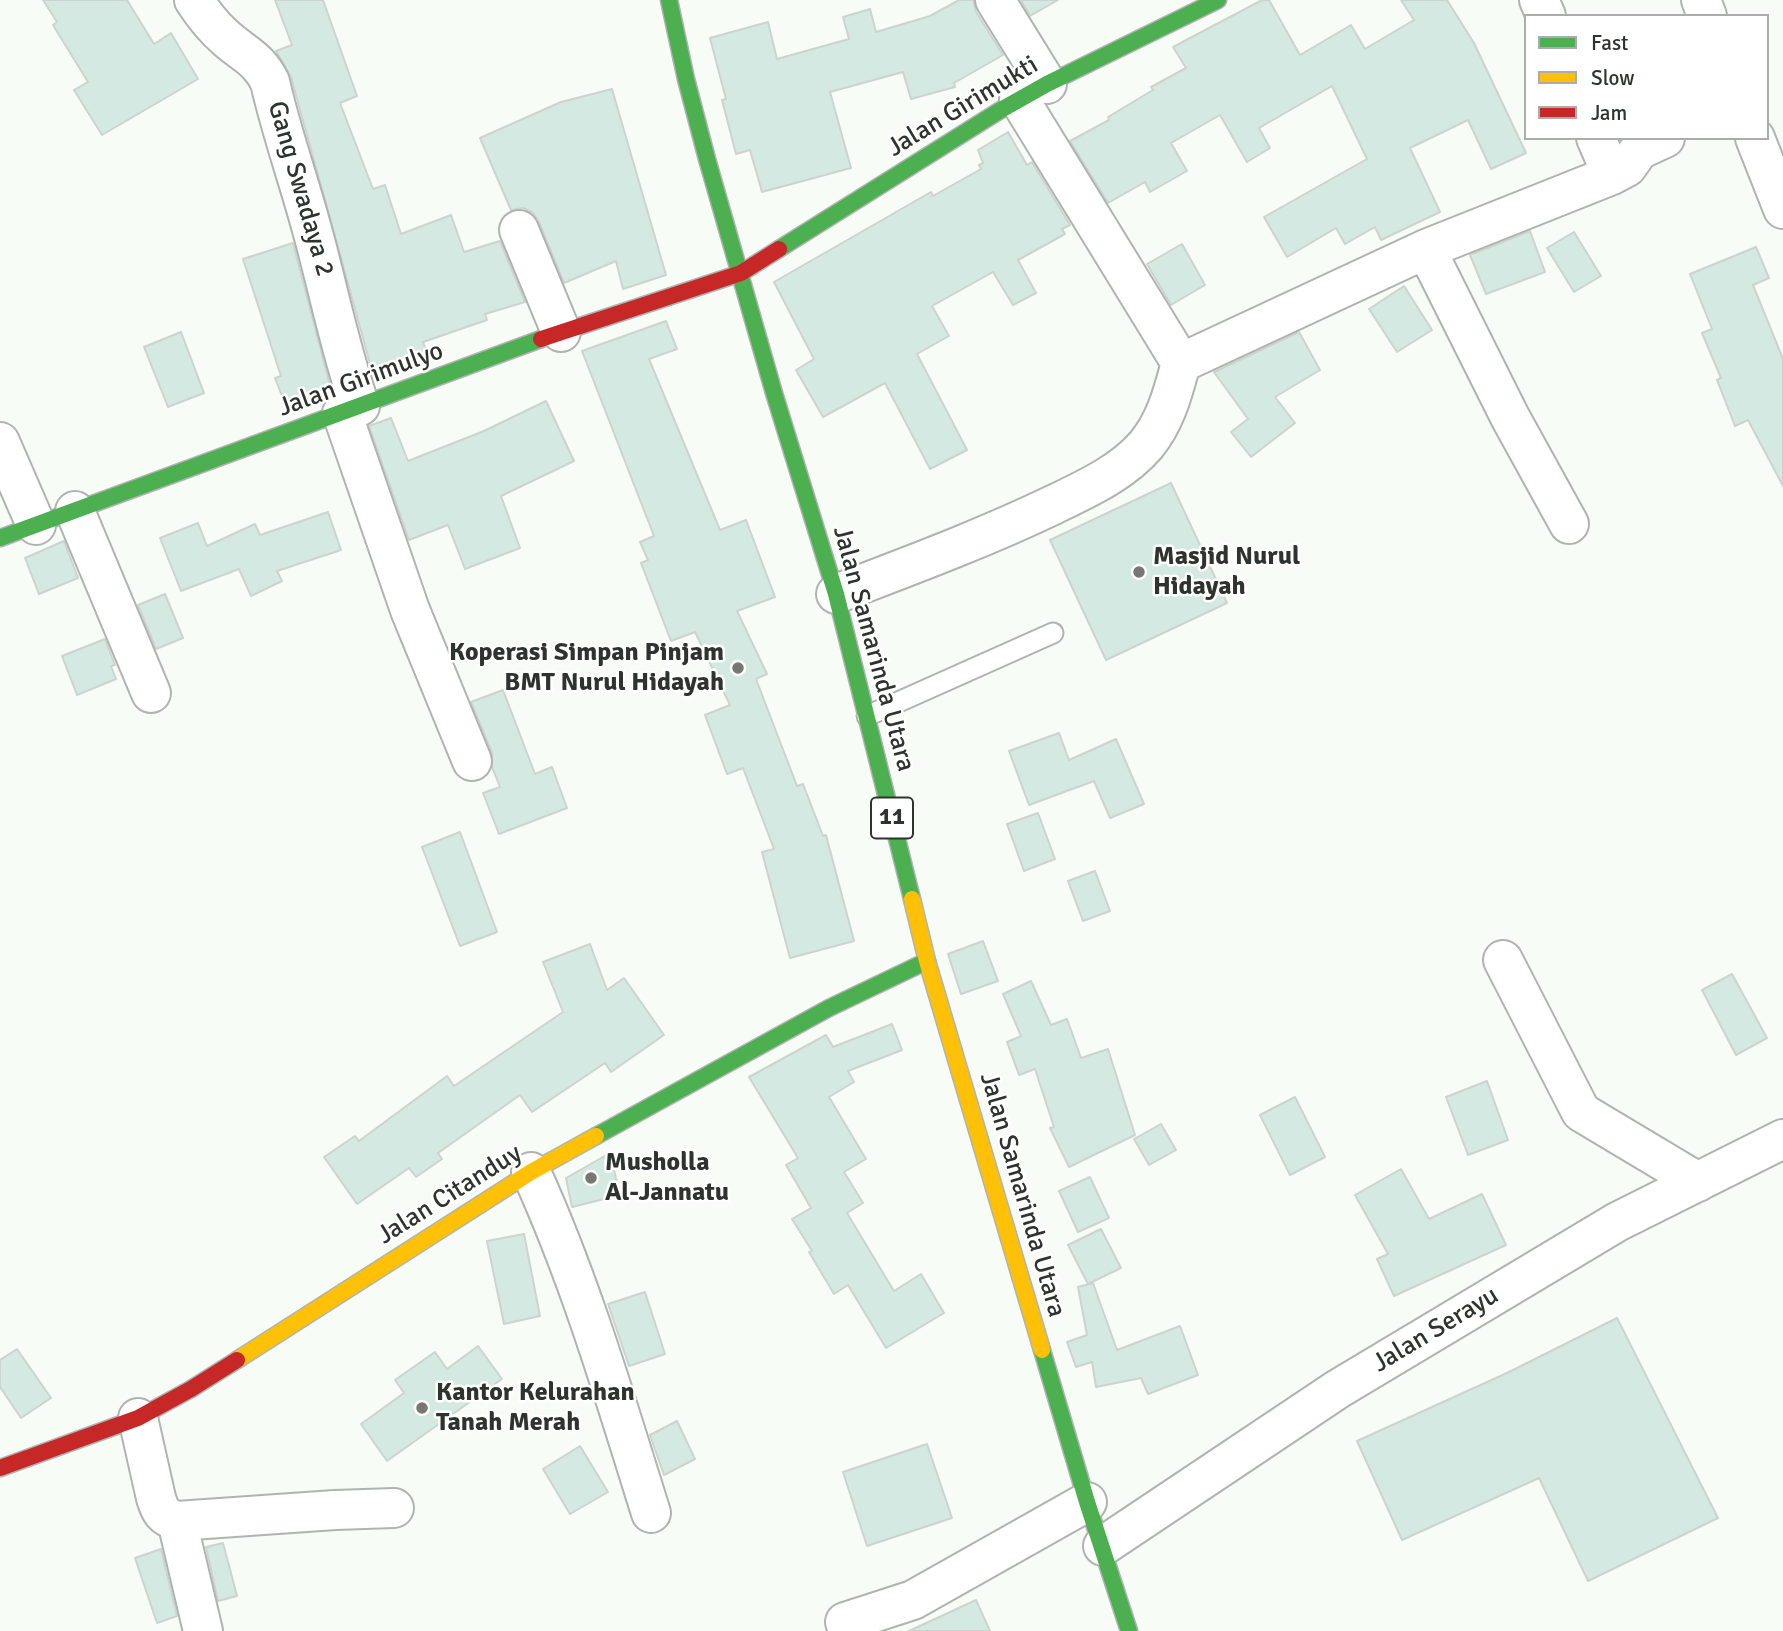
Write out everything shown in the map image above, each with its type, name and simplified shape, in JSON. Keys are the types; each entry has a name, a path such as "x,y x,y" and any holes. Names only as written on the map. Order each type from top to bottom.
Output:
{"main road":[{"name":"Jalan Samarinda Utara","path":"669,0 707,159 774,393 836,594 927,961 1087,1502 1129,1631"},
{"name":"Jalan Girimukti","path":"741,273 1033,92 1219,0"},
{"name":"Jalan Girimulyo","path":"0,538 561,332 741,273"},
{"name":"Jalan Citanduy","path":"0,1468 138,1418 191,1389 531,1172 829,1008 927,961"}],"street":[{"name":"Gang Swadaya 2","path":"194,0 211,24 254,58 271,82 349,374 351,410 410,610 472,761"},
{"path":"836,594 1000,530 1088,488 1131,461 1148,443 1163,420 1181,363 1033,92 995,0"},
{"path":"1597,140 1612,175"},
{"path":"1181,363 1426,249 1612,175 1627,167 1639,150 1661,140"},
{"path":"1756,140 1783,209"},
{"path":"519,230 561,332"},
{"path":"1426,249 1510,416 1569,524"},
{"path":"0,442 36,525"},
{"path":"75,511 151,692"},
{"path":"1503,960 1581,1112 1698,1182"},
{"name":"Jalan Serayu","path":"1103,1546 1338,1389 1618,1222 1783,1139"},
{"path":"531,1172 560,1237 601,1354 651,1513"},
{"path":"138,1418 160,1510 165,1517 177,1521 394,1508"},
{"path":"845,1622 913,1600 1087,1502"},
{"path":"177,1521 203,1631"}],"lane":[{"path":"867,716 1053,633"}],"building":[{"path":"43,0 127,0 154,44 171,33 198,79 102,135 74,90 88,82 53,25 57,22"},
{"path":"275,0 323,0 357,96 340,103 373,189 385,185 401,234 451,215 464,252 500,241 525,302 485,314 487,320 423,342 429,357 374,378 291,77 276,51 292,45"},
{"path":"959,0 973,0 976,12 1003,55 954,83 955,87 911,99 903,72 830,92 851,168 762,192 750,150 736,154 722,100 726,99 710,38 768,22 777,59 849,39 843,17 870,9 876,32 930,16"},
{"path":"1021,0 1058,0 1030,16"},
{"path":"1262,0 1269,0 1300,55 1351,25 1365,49 1414,20 1401,0 1447,0 1474,43 1526,153 1491,169 1468,120 1410,148 1440,212 1381,240 1375,227 1345,244 1336,228 1287,257 1264,217 1367,159 1332,86 1259,128 1270,148 1247,162 1220,115 1171,143 1187,171 1150,192 1145,182 1108,203 1070,141 1109,120 1108,117 1153,90 1151,87 1186,68 1173,47"},
{"path":"612,89 666,275 623,289 616,261 564,283 539,222 532,212 523,208 511,210 480,138 561,102"},
{"path":"1008,132 1027,165 1032,162 1070,225 1062,229 1065,234 1018,260 1036,293 1013,305 993,272 932,306 949,336 917,354 967,450 930,469 885,383 823,417 796,370 814,359 774,282 931,192 933,196 981,169 979,165 983,163 978,150"},
{"path":"1530,231 1545,272 1486,294 1470,255"},
{"path":"1574,232 1601,276 1574,292 1547,248"},
{"path":"293,243 332,393 287,409 275,378 281,376 243,259"},
{"path":"1182,244 1205,285 1171,305 1147,264"},
{"path":"1756,247 1769,278 1753,285 1783,359 1783,486 1748,420 1735,426 1717,380 1721,378 1702,333 1712,329 1690,274"},
{"path":"1404,286 1432,330 1397,352 1369,309"},
{"path":"666,321 677,349 649,359 720,530 746,520 775,597 737,611 767,674 756,679 797,786 803,784 823,836 826,835 854,941 790,958 762,852 774,849 743,768 727,774 705,715 730,705 695,632 671,641 641,563 648,560 640,542 654,536 582,351"},
{"path":"181,332 204,393 168,407 144,347"},
{"path":"1299,332 1320,370 1275,397 1295,423 1251,457 1231,432 1248,419 1214,372"},
{"path":"546,401 574,461 501,496 520,548 465,569 448,525 409,540 369,426 391,418 408,461 484,431"},
{"name":"Masjid Nurul Hidayah","path":"1171,483 1227,603 1106,660 1050,540"},
{"path":"328,512 341,550 277,571 282,581 251,596 239,569 181,591 160,538 198,523 207,546 255,524 260,535"},
{"path":"64,541 78,578 39,594 25,558"},
{"path":"165,594 183,638 156,649 138,605"},
{"path":"105,639 115,665 111,666 116,679 77,695 62,656"},
{"path":"503,690 535,774 552,767 567,808 499,834 483,793 500,787 492,767 492,753 471,702"},
{"path":"1059,733 1069,760 1116,739 1144,804 1110,818 1094,781 1029,805 1009,751"},
{"path":"1038,813 1055,859 1024,871 1007,824"},
{"path":"460,832 497,932 460,946 422,847"},
{"path":"1095,871 1110,911 1083,921 1068,881"},
{"path":"983,941 998,981 961,994 948,954"},
{"path":"590,944 607,990 624,978 664,1035 611,1072 605,1063 532,1112 520,1095 438,1153 442,1159 416,1177 409,1168 357,1204 324,1157 355,1136 359,1141 447,1076 454,1086 563,1012 543,962"},
{"path":"1732,974 1767,1038 1736,1055 1702,990"},
{"path":"1031,981 1051,1025 1067,1019 1081,1058 1108,1049 1135,1135 1069,1167 1050,1128 1054,1127 1035,1069 1019,1075 1007,1042 1021,1036 1003,994"},
{"path":"892,1024 902,1050 848,1071 854,1082 829,1097 866,1159 844,1172 863,1203 847,1213 894,1291 921,1274 944,1313 886,1348 848,1285 834,1294 792,1219 811,1208 786,1165 798,1158 749,1077 826,1035 833,1047"},
{"path":"1487,1081 1508,1140 1468,1155 1446,1097"},
{"path":"1295,1097 1325,1157 1290,1175 1260,1115"},
{"path":"1161,1124 1176,1150 1149,1165 1134,1139"},
{"name":"Musholla Al-Jannatu","path":"610,1153 620,1195 572,1207 566,1178"},
{"path":"1401,1169 1429,1219 1482,1194 1506,1245 1394,1296 1377,1259 1388,1254 1355,1195"},
{"path":"1090,1177 1109,1218 1078,1232 1059,1191"},
{"path":"1101,1229 1121,1268 1088,1284 1068,1245"},
{"path":"524,1234 540,1316 504,1324 487,1241"},
{"path":"1093,1283 1117,1350 1180,1326 1198,1375 1148,1394 1141,1378 1096,1387 1092,1362 1076,1367 1067,1342 1087,1335 1078,1287"},
{"path":"645,1292 665,1354 629,1366 608,1304"},
{"path":"1617,1318 1718,1518 1588,1581 1539,1478 1402,1540 1357,1441 1507,1373"},
{"name":"Kantor Kelurahan Tanah Merah","path":"478,1346 502,1379 387,1461 361,1424 404,1393 395,1380 435,1352 447,1369"},
{"path":"17,1349 51,1398 21,1418 0,1387 0,1360"},
{"path":"677,1421 695,1459 664,1475 650,1435"},
{"path":"927,1444 952,1518 867,1546 843,1472"},
{"path":"580,1446 608,1492 570,1514 543,1469"},
{"path":"223,1543 237,1596 218,1601 206,1547"},
{"path":"161,1549 177,1616 157,1623 135,1558"},
{"path":"976,1600 990,1631 909,1631"}],"traffic: fast":[{"path":"669,0 707,159 774,393 836,594 912,899"},
{"path":"779,249 999,111 1047,84 1218,0"},
{"path":"0,538 541,339"},
{"path":"596,1136 829,1008 927,961"},
{"path":"1042,1350 1129,1631"}],"traffic: slow":[{"path":"912,899 927,961 1042,1350"},
{"path":"237,1360 531,1172 596,1136"}],"traffic: jam":[{"path":"541,339 741,273 779,249"},
{"path":"0,1468 138,1418 237,1360"}],"place":[{"name":"Masjid Nurul Hidayah","path":"1139,572"},
{"name":"Koperasi Simpan Pinjam BMT Nurul Hidayah","path":"738,668"},
{"name":"Musholla Al-Jannatu","path":"591,1178"},
{"name":"Kantor Kelurahan Tanah Merah","path":"422,1408"}]}
